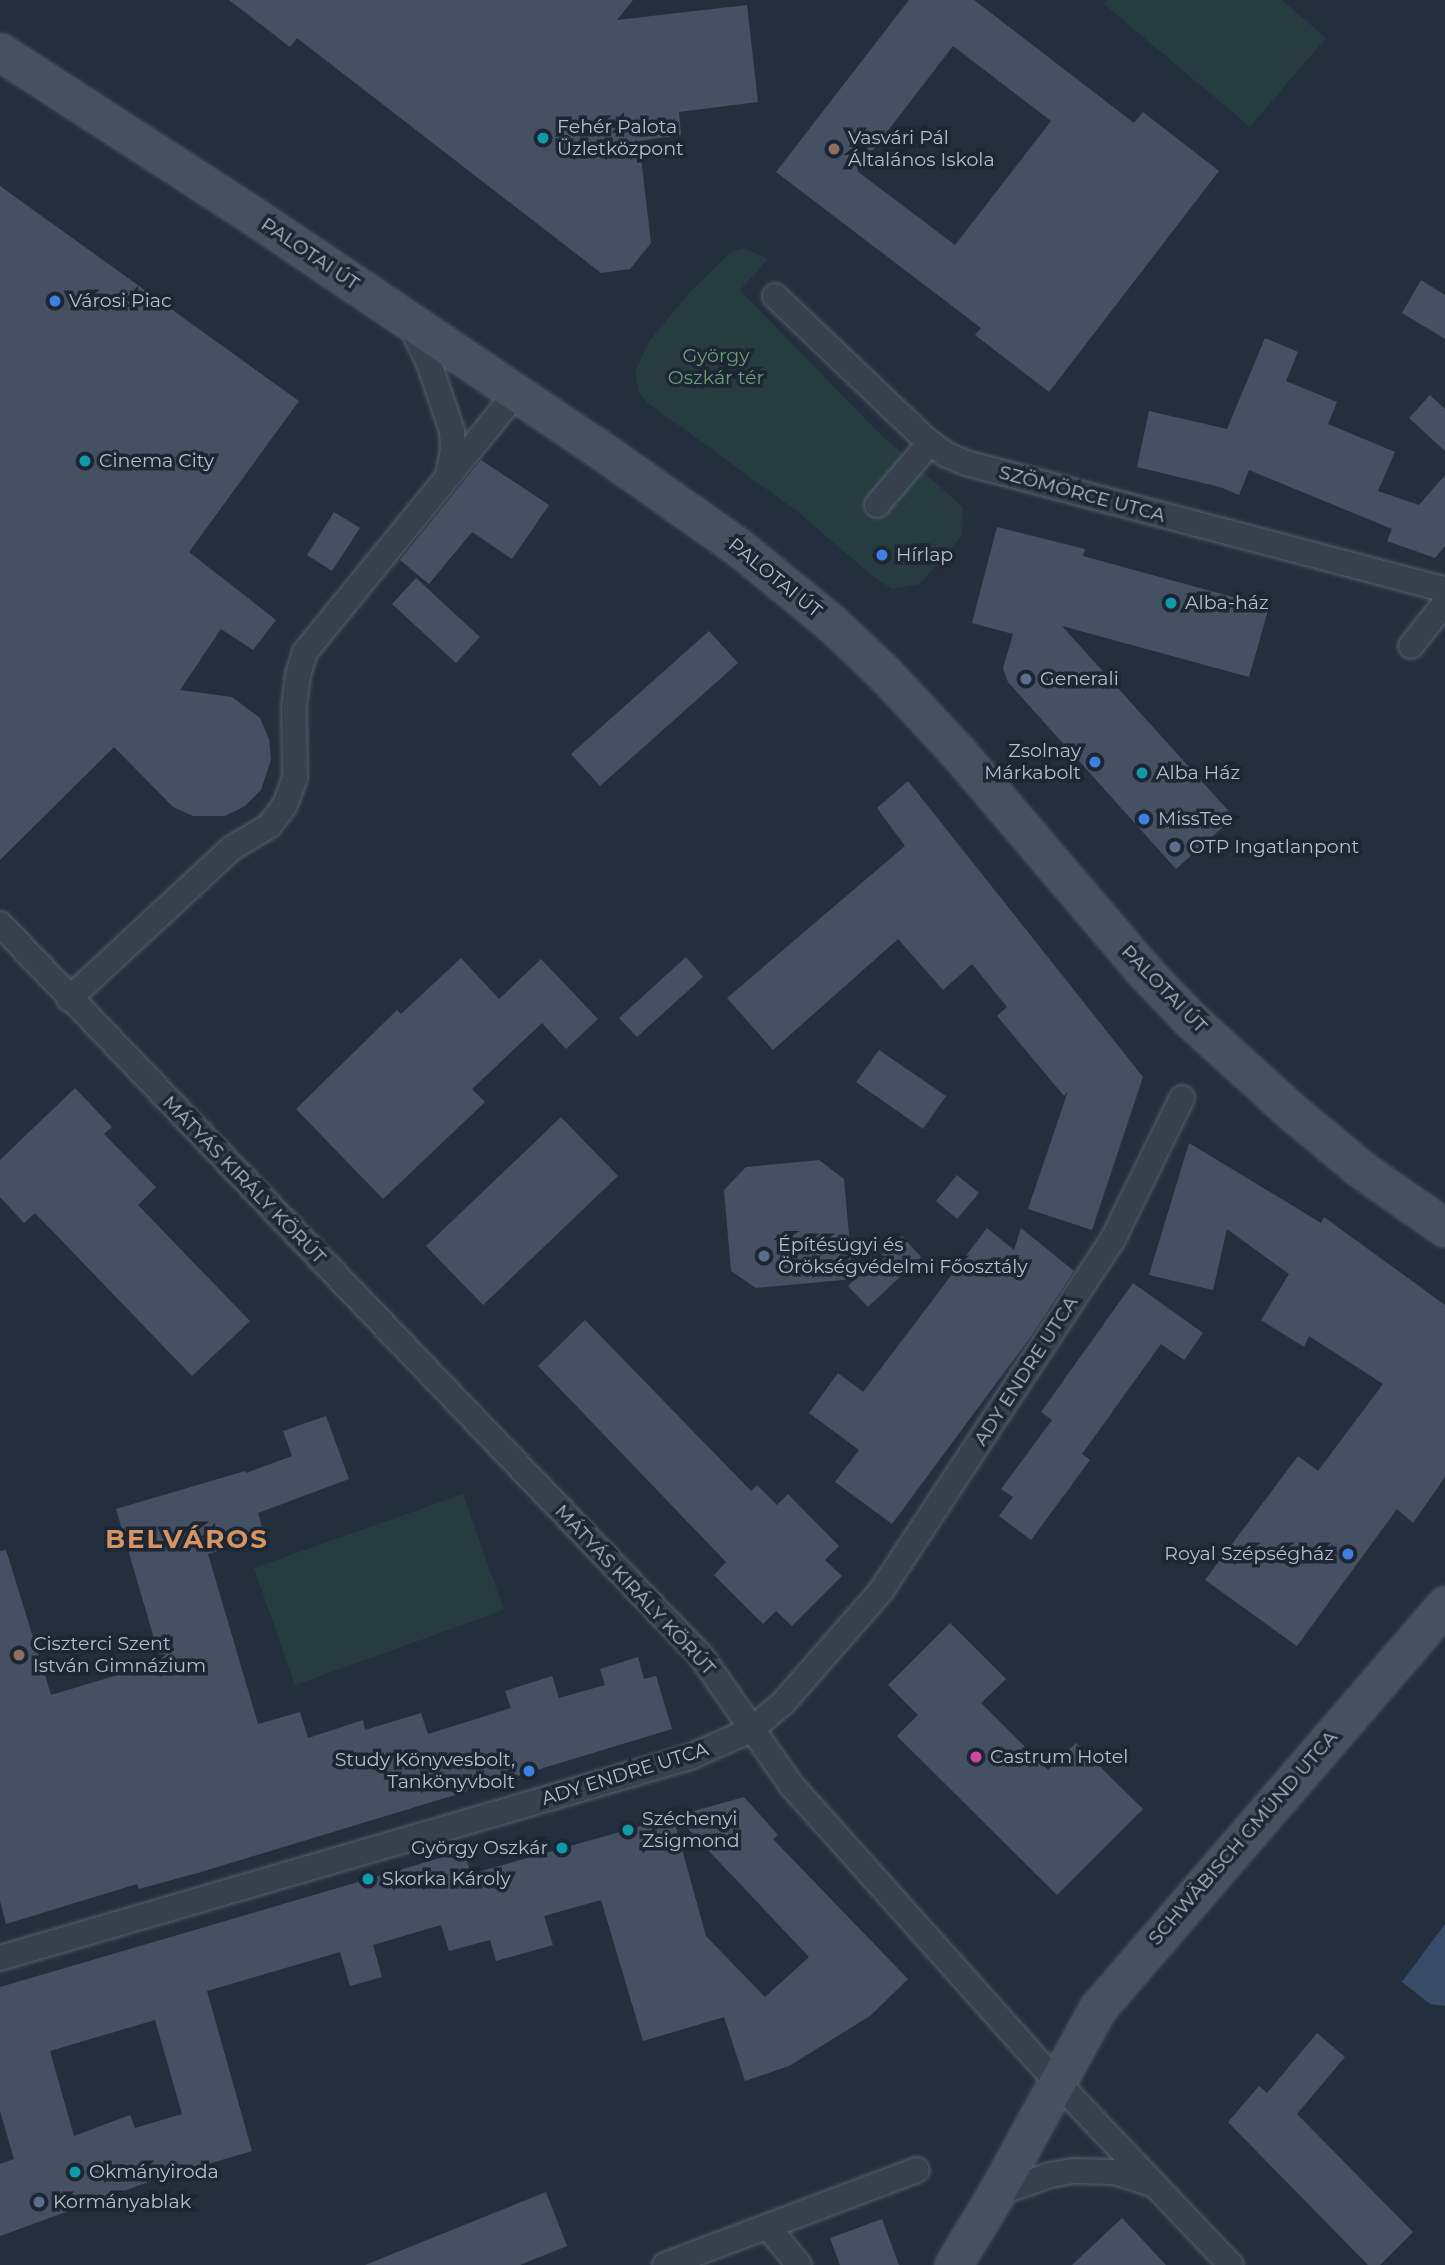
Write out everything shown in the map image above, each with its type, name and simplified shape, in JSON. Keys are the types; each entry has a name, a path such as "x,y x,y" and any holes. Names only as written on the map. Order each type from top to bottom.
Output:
{"main road":[{"name":"PALOTAI ÚT","path":"0,52 255,217 737,546 829,621 884,673 956,750 1144,971 1191,1020 1352,1161 1445,1228"},
{"name":"SCHWÄBISCH GMÜND UTCA","path":"1058,2083 1097,2008 1445,1605"},
{"path":"953,2265 1058,2083"}],"street":[{"name":"SZÖMÖRCE UTCA","path":"775,296 930,443 966,463 1445,590"},
{"path":"409,321 433,373 452,431 453,450 446,482"},
{"path":"69,999 232,848 269,826 285,805 295,778 294,707 298,675 305,652 516,393"},
{"path":"877,505 930,443"},
{"path":"1411,646 1445,603"},
{"name":"MÁTYÁS KIRÁLY KÖRÚT","path":"0,924 701,1656 792,1786 1058,2083 1231,2265"},
{"name":"ADY ENDRE UTCA","path":"1,1955 690,1757 751,1730 783,1703 881,1591 1112,1239 1182,1098"},
{"path":"674,2263 917,2170"},
{"path":"996,2194 1050,2175 1073,2171 1115,2172 1156,2186"},
{"path":"768,2227 799,2265"}],"green space":[{"path":"1107,0 1282,0 1326,38 1250,127 1104,4"},
{"name":"György Oszkár tér","path":"744,248 768,259 740,290 880,434 963,507 962,536 920,584 892,589 869,573 798,512 648,403 639,393 635,372 650,340 689,293 730,253"},
{"path":"463,1494 504,1610 295,1685 254,1568"}],"water":[{"path":"1445,1924 1445,2006 1430,2004 1402,1982"}],"building":[{"name":"Fehér Palota Üzletközpont","path":"229,0 633,0 617,20 747,5 758,102 679,112 681,135 639,141 651,243 630,269 601,273 297,38 290,47"},
{"path":"909,0 974,0 1134,123 1143,112 1219,171 1049,392 975,335 981,328 776,172","holes":["953,46 1051,121 955,245 857,171"]},
{"path":"0,186 299,401 189,552 276,620 253,650 221,629 180,690 232,697 260,718 269,739 271,760 261,790 245,806 225,816 193,816 173,807 114,747 0,860"},
{"path":"1421,280 1445,295 1445,339 1402,313"},
{"path":"1265,338 1298,352 1286,381 1337,402 1328,424 1395,452 1378,491 1419,505 1445,475 1445,546 1435,558 1387,541 1392,529 1249,470 1239,495 1220,487 1137,467 1149,411 1227,429"},
{"path":"1430,395 1445,409 1445,451 1409,418"},
{"path":"481,460 549,505 512,559 472,532 429,584 400,560"},
{"path":"334,512 360,528 332,571 307,555"},
{"path":"997,527 1085,549 1083,556 1269,607 1249,677 1062,626 1234,817 1176,869 1008,682 1003,668 1013,634 972,623"},
{"path":"416,578 480,637 456,663 392,604"},
{"path":"709,631 738,663 600,786 571,754"},
{"path":"908,781 1143,1077 1092,1230 1028,1209 1068,1091 1064,1096 997,1016 1007,1007 972,964 943,990 898,939 773,1050 727,998 905,846 877,808"},
{"path":"686,957 703,977 637,1037 619,1018"},
{"path":"461,958 499,999 541,959 598,1019 566,1049 542,1023 472,1089 485,1102 383,1199 296,1109 397,1010 401,1014"},
{"path":"879,1050 946,1096 923,1129 856,1082"},
{"path":"75,1088 112,1127 104,1134 156,1187 138,1205 250,1321 192,1376 35,1213 24,1223 0,1197 0,1160"},
{"path":"561,1117 618,1176 483,1305 426,1246"},
{"path":"1189,1143 1321,1223 1324,1217 1445,1305 1445,1477 1413,1523 1397,1509 1297,1646 1205,1580 1298,1456 1318,1471 1383,1384 1309,1336 1304,1347 1261,1320 1289,1274 1227,1229 1213,1290 1149,1275"},
{"path":"819,1160 844,1179 853,1279 756,1288 731,1271 724,1190 746,1167"},
{"path":"957,1175 979,1193 957,1219 936,1201"},
{"path":"987,1228 1014,1250 1021,1228 1074,1271 1029,1339 892,1524 835,1482 859,1450 809,1413 838,1373 863,1392"},
{"path":"902,1236 921,1257 868,1307 848,1286"},
{"path":"1133,1283 1203,1333 1184,1360 1161,1344 1082,1454 1090,1460 1031,1540 999,1516 1013,1497 1001,1489 1052,1420 1041,1412"},
{"path":"585,1320 751,1491 757,1485 777,1505 788,1494 839,1546 825,1560 842,1576 792,1626 776,1611 763,1624 714,1575 726,1562 538,1366"},
{"path":"326,1416 349,1479 258,1513 265,1537 208,1554 258,1724 300,1712 308,1738 363,1720 365,1730 421,1713 428,1734 511,1708 505,1691 552,1676 559,1698 605,1685 600,1669 638,1657 644,1679 656,1676 672,1729 201,1872 139,1889 137,1884 6,1924 0,1901 0,1551 6,1550 51,1695 161,1662 116,1509 245,1471 246,1473 292,1456 283,1431"},
{"name":"Castrum Hotel","path":"950,1623 1006,1679 981,1703 1048,1770 1076,1743 1143,1809 1057,1895 897,1736 918,1715 888,1685"},
{"path":"744,1797 778,1835 773,1839 908,1979 870,2016 789,2066 745,2081 724,2017 643,2041 601,1900 544,1916 553,1945 496,1961 490,1940 449,1951 441,1925 373,1945 382,1977 350,1986 340,1952 207,1991 252,2151 154,2180 0,2236 0,2164 14,2159 0,2111 0,1987 464,1851 471,1874 673,1817 706,1936 765,1997 809,1957 676,1816","holes":["155,2020 182,2114 135,2128 130,2115 74,2136 50,2051"]},
{"path":"1317,2033 1345,2057 1297,2114 1413,2232 1380,2265 1368,2265 1228,2122 1259,2086 1267,2093"},
{"path":"546,2192 567,2246 520,2265 365,2265"},
{"path":"1122,2218 1166,2265 1072,2265"},
{"path":"882,2219 899,2265 840,2265 830,2238"}],"place":[{"name":"Fehér Palota Üzletközpont","path":"543,138"},
{"name":"Vasvári Pál Általános Iskola","path":"834,149"},
{"name":"Városi Piac","path":"55,301"},
{"name":"Cinema City","path":"85,461"},
{"name":"Hírlap","path":"882,555"},
{"name":"Alba-ház","path":"1171,603"},
{"name":"Generali","path":"1026,679"},
{"name":"Zsolnay Márkabolt","path":"1095,762"},
{"name":"Alba Ház","path":"1142,773"},
{"name":"MissTee","path":"1144,819"},
{"name":"OTP Ingatlanpont","path":"1175,847"},
{"name":"Építésügyi és Örökségvédelmi Főosztály","path":"764,1256"},
{"name":"Royal Szépségház","path":"1348,1554"},
{"name":"Ciszterci Szent István Gimnázium","path":"19,1655"},
{"name":"Castrum Hotel","path":"976,1757"},
{"name":"Study Könyvesbolt, Tankönyvbolt","path":"529,1771"},
{"name":"Széchenyi Zsigmond","path":"628,1830"},
{"name":"György Oszkár","path":"562,1848"},
{"name":"Skorka Károly","path":"368,1879"},
{"name":"Okmányiroda","path":"75,2172"},
{"name":"Kormányablak","path":"39,2202"}],"district":[{"name":"BELVÁROS","path":"187,1540"}]}
